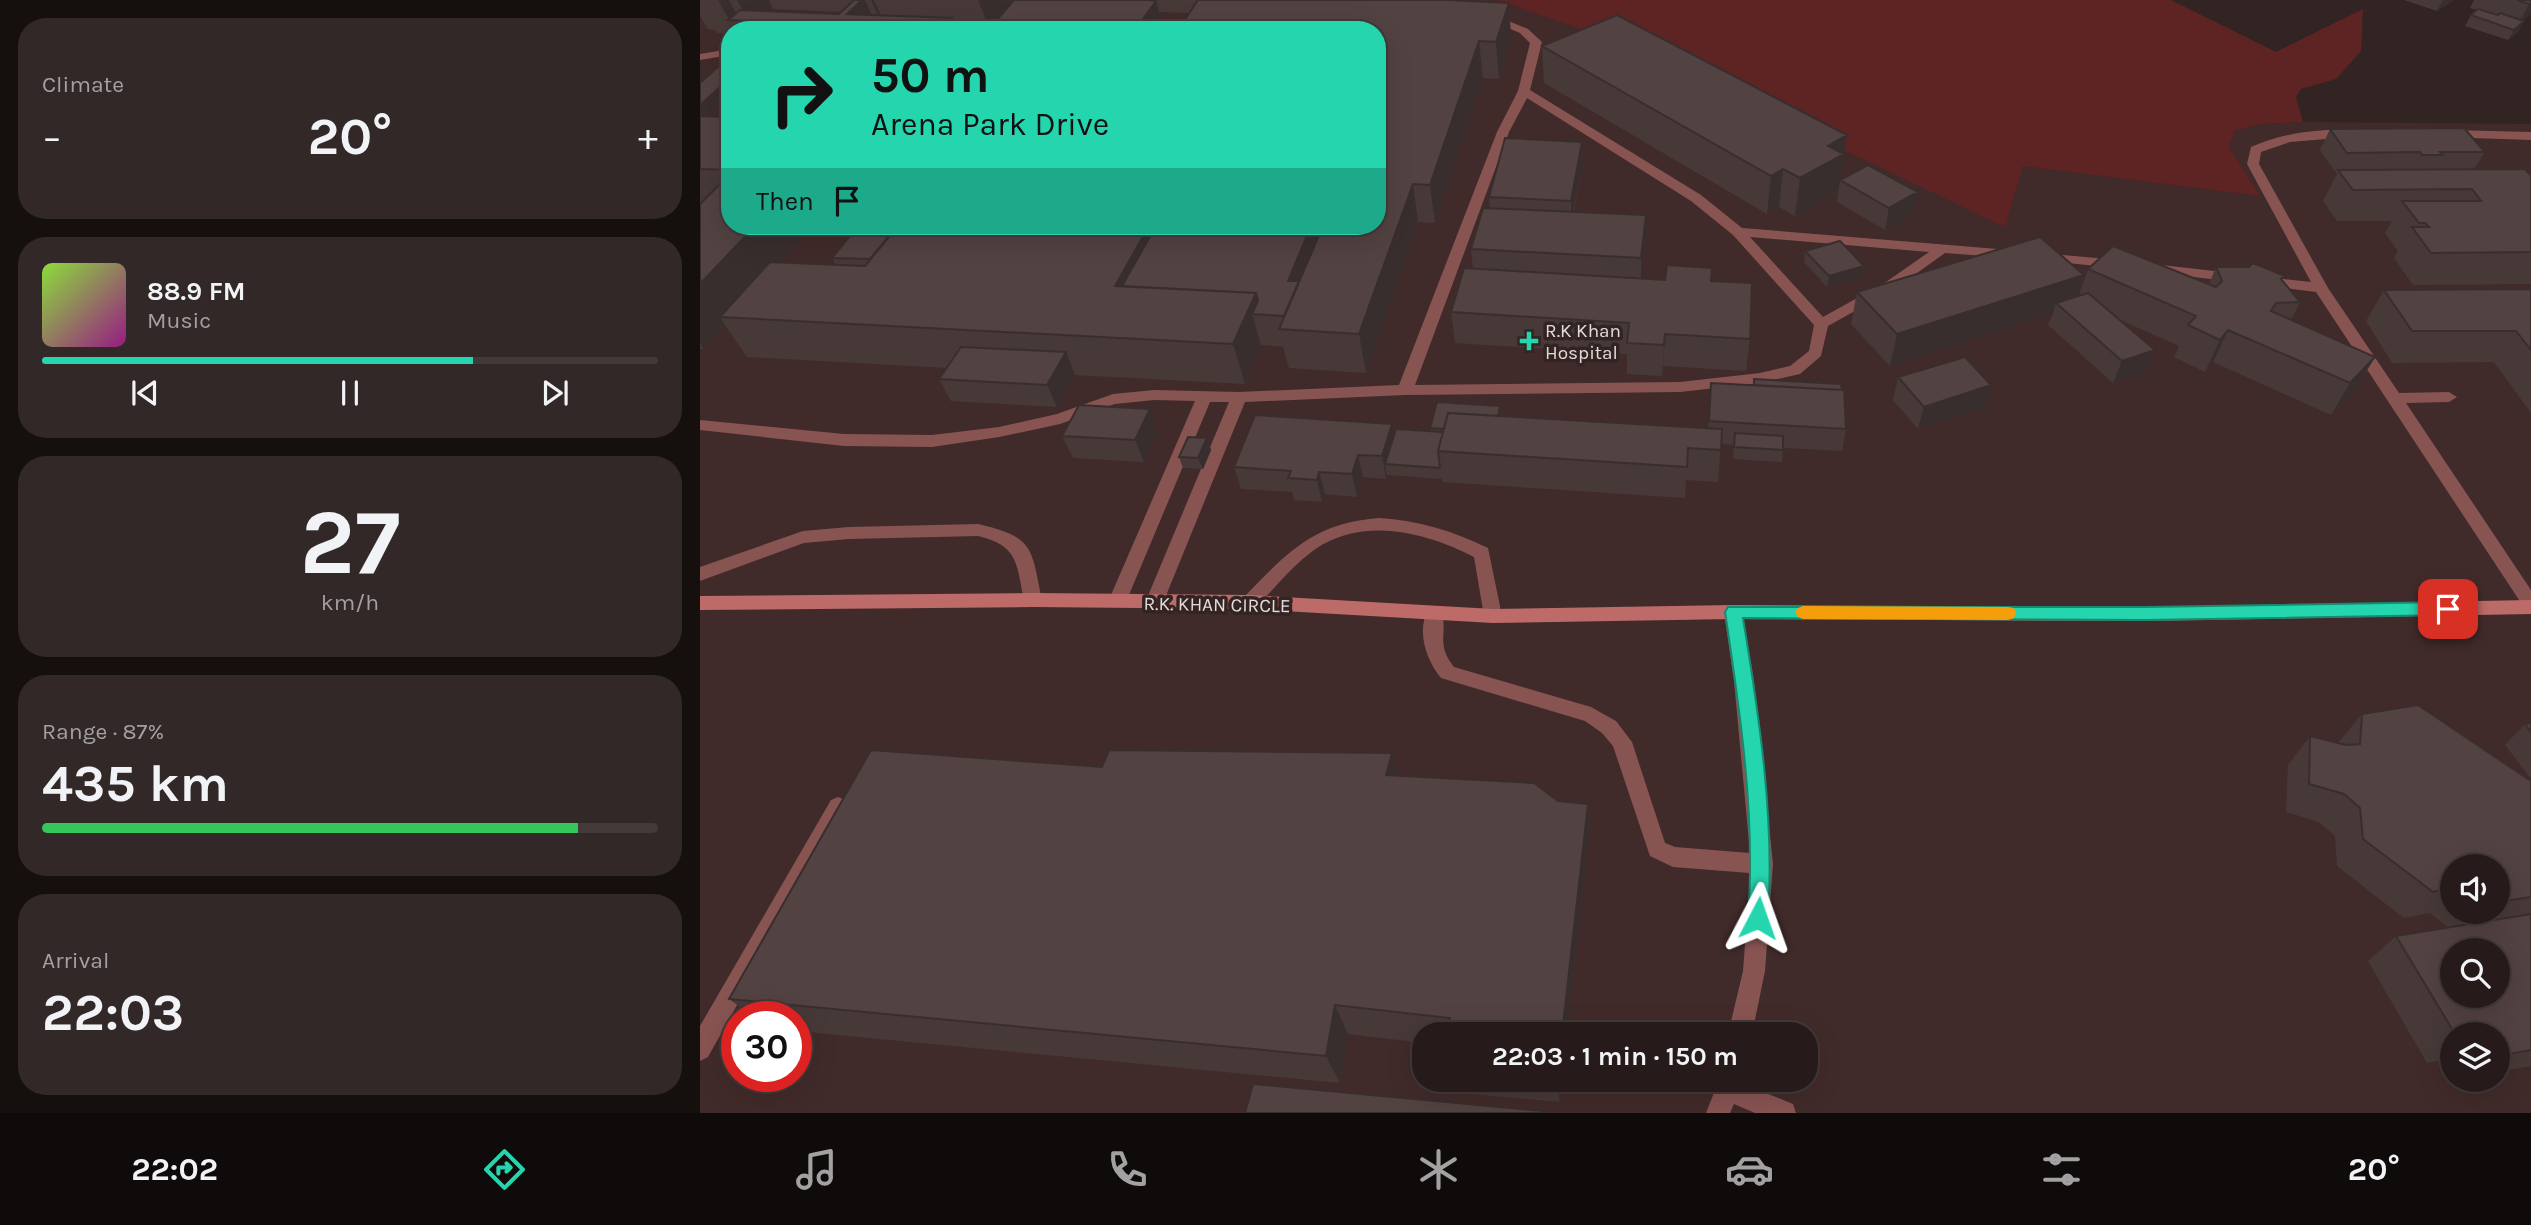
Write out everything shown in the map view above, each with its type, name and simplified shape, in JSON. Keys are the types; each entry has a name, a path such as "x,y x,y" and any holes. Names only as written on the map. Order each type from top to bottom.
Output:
{"street":[{"path":"1405,390 1503,132 1524,91 1536,42 1524,31 1477,12"},
{"path":"700,57 721,54"},
{"path":"1524,91 1696,198 1738,232 1821,324"},
{"path":"2362,133 2295,135 2255,150 2253,164 2321,288 2531,606"},
{"path":"2440,134 2531,136"},
{"path":"1738,232 2068,258 2321,288"},
{"path":"1821,324 1891,285 1941,250"},
{"path":"700,425 844,440 932,441 999,432 1060,419 1112,399 1154,395 1239,397 1405,390 1680,387 1760,378 1795,370 1816,354 1821,324"},
{"path":"1117,602 1205,396"},
{"path":"1154,603 1239,397"},
{"path":"2396,398 2449,397"},
{"path":"1250,602 1316,540 1339,529 1368,525 1404,526 1437,532 1482,553 1493,616"},
{"path":"700,574 803,537 849,533 978,530 1004,536 1023,553 1033,600"},
{"name":"R.K. KHAN CIRCLE","path":"700,603 1033,600 1250,602 1434,615 1493,616 1733,612 2146,614 2531,606"},
{"path":"1733,612 1744,681 1762,864 1754,971 1743,1022"},
{"path":"1434,615 1431,645 1438,662 1448,673 1591,715 1609,727 1622,742 1657,849 1673,857 1762,864"},
{"path":"700,1049 838,806"},
{"path":"1718,1113 1727,1092"},
{"path":"1744,1092 1784,1113"}],"shaded area":[{"path":"700,0 1498,0 1622,44 2005,226 2023,166 2259,196 2229,147 2235,131 2261,124 2303,122 2531,124 2531,1113 700,1113"},
{"path":"1498,0 2171,0 2276,52 2363,9 2361,51 2336,79 2301,89 2296,97 2303,122 2261,124 2235,131 2229,147 2260,196 2023,166 2005,227 1622,44"}],"building":[{"path":"854,0 862,0 847,14 952,18 949,21 728,20 740,10 839,14"},
{"path":"1014,0 1156,1 1142,21 996,21"},
{"path":"1198,0 1448,0 1509,3 1496,42 1479,41 1430,185 1413,184 1359,334 1279,329 1319,235 1386,235 1386,21 1184,21"},
{"path":"2517,0 2531,0 2531,3 2529,4"},
{"path":"2478,9 2524,21 2514,30 2471,15"},
{"path":"1617,15 1847,135 1828,146 1844,154 1800,178 1783,169 1771,176 1542,46"},
{"path":"721,64 721,86 700,105 700,83"},
{"path":"700,116 721,117 721,170 700,169"},
{"path":"2464,128 2485,152 2440,152 2443,155 2422,155 2420,152 2347,153 2330,129"},
{"path":"1505,138 1582,142 1571,201 1489,197"},
{"path":"1868,165 1918,192 1889,208 1840,180"},
{"path":"2525,169 2531,176 2531,252 2431,253 2412,227 2429,227 2425,223 2419,223 2402,201 2481,201 2472,189 2353,190 2338,170"},
{"path":"721,183 721,235 746,235 700,284 700,204"},
{"path":"1483,208 1646,215 1641,258 1471,249"},
{"path":"851,235 890,235 870,259 832,258"},
{"path":"891,235 1144,235 1115,286 1256,293 1233,344 720,317 770,262 865,266"},
{"path":"1151,235 1307,235 1288,281 1299,281 1284,316 1252,314 1258,301 1256,293 1122,286"},
{"path":"2040,237 2084,275 1897,334 1857,292"},
{"path":"1840,241 1864,266 1829,276 1805,251"},
{"path":"2113,246 2216,287 2222,281 2216,267 2249,267 2253,263 2285,276 2281,279 2300,302 2276,303 2271,311 2375,357 2350,383 2228,330 2220,340 2188,325 2196,316 2088,269"},
{"path":"1667,265 1712,268 1711,281 1752,283 1750,339 1665,334 1664,345 1627,343 1629,323 1451,312 1464,268 1665,280"},
{"path":"2531,289 2531,350 2516,331 2412,331 2384,290"},
{"path":"2088,293 2155,350 2122,361 2056,303"},
{"path":"961,347 1066,352 1047,385 939,379"},
{"path":"1965,357 1991,385 1924,407 1898,377"},
{"path":"1754,379 1841,384 1842,390 1754,385"},
{"path":"1711,383 1844,390 1846,429 1709,421"},
{"path":"1437,402 1500,406 1498,416 1448,413 1444,429 1430,428"},
{"path":"1079,405 1150,409 1135,440 1062,436"},
{"path":"1448,413 1722,429 1721,450 1688,448 1687,467 1438,451"},
{"path":"1255,415 1392,424 1382,456 1358,455 1352,474 1319,472 1317,480 1288,478 1291,471 1234,467"},
{"path":"1396,429 1443,432 1438,451 1440,468 1385,464"},
{"path":"1735,433 1783,436 1783,450 1734,447"},
{"path":"1188,437 1207,438 1198,458 1179,457"},
{"path":"2418,705 2531,781 2531,897 2510,900 2510,854 2440,854 2440,891 2433,892 2363,839 2360,808 2344,794 2309,784 2310,736 2346,745 2360,744 2362,714"},
{"path":"871,750 1102,767 1109,750 1392,753 1386,775 1534,783 1558,801 1588,804 1563,1022 1449,1022 1450,1018 1335,1005 1326,1056 812,1007 812,1001 729,999"},
{"path":"2531,914 2531,1050 2510,1054 2510,1022 2448,1022 2396,936 2470,924 2510,924 2510,917"},
{"path":"1253,1084 1543,1111 1245,1113"}],"slow traffic":[{"path":"1803,612 2008,613"}],"place":[{"name":"R.K Khan Hospital","path":"1529,341"}],"route":[{"path":"1758,918 1762,864 1744,681 1733,612 2146,614 2448,609"}]}
